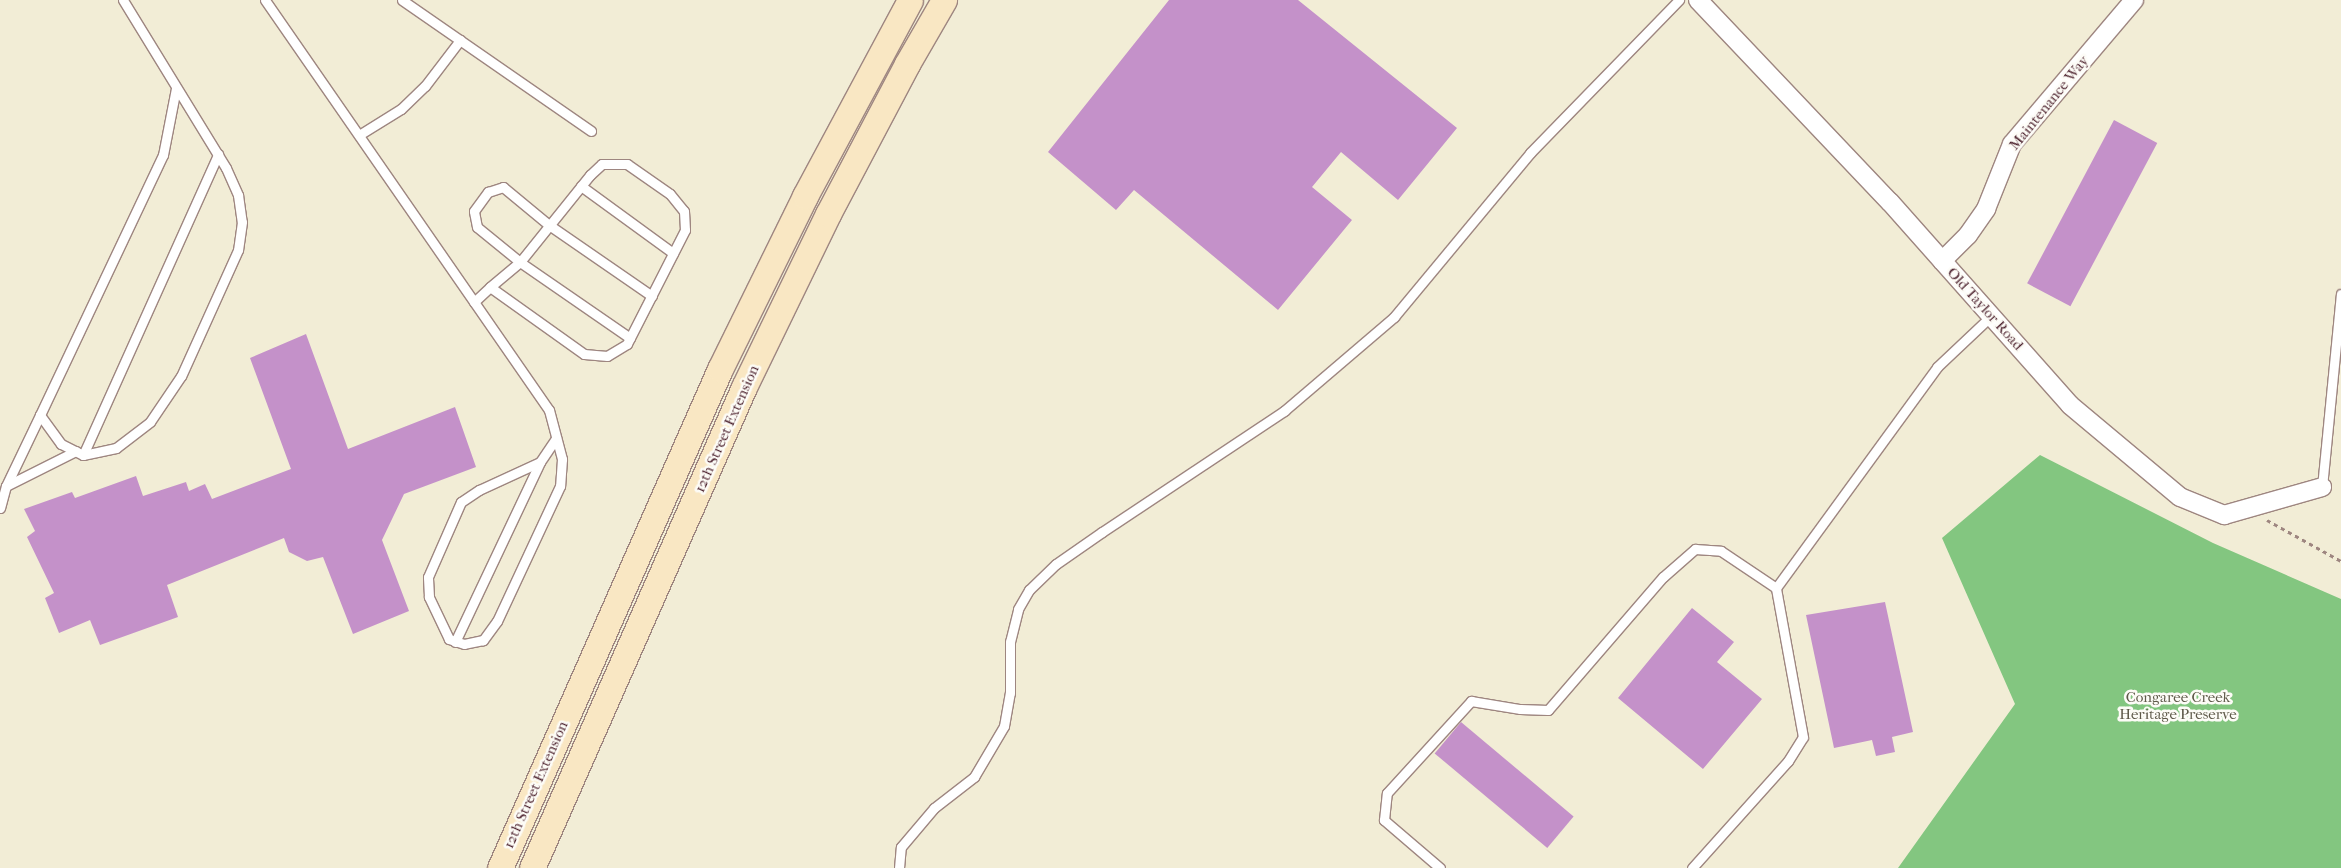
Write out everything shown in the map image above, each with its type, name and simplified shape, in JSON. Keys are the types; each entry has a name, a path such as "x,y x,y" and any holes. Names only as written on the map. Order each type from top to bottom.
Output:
{"main road":[{"name":"12th Street Extension","path":"500,868 720,369 810,188 910,0"},
{"name":"12th Street Extension","path":"532,868 744,387 828,214 907,64 944,0"}],"street":[{"name":"Old Taylor Road","path":"1698,0 1890,202 2070,405 2180,497 2224,515 2322,487"},
{"name":"Maintenance Way","path":"1942,261 1968,235 1986,209 2012,144 2134,0"}],"lane":[{"path":"6,486 80,453 116,448 150,422 181,376 238,250 242,222 238,195 218,154 123,0"},
{"path":"266,0 549,410 562,459 560,486 497,621 483,640 464,644 455,642 449,639 429,597 428,576 461,502 479,490 540,462"},
{"path":"402,0 590,131"},
{"path":"899,868 901,847 934,808 974,777 1004,726 1010,693 1010,642 1018,609 1029,590 1056,564 1284,411 1394,316 1530,153 1679,0"},
{"path":"359,135 401,109 425,86 460,40"},
{"path":"0,508 6,486 163,155 176,88"},
{"path":"80,453 218,154"},
{"path":"474,302 490,287 520,262 581,186 602,164 627,164 670,194 684,211 685,230 627,344 606,356 584,354 490,287"},
{"path":"630,338 520,262 477,228 474,211 488,192 503,186 549,225 652,296"},
{"path":"581,186 674,253"},
{"path":"2322,487 2341,294"},
{"path":"1776,588 1937,367 1991,316"},
{"path":"40,415 61,444 80,453"},
{"path":"455,642 540,462 556,438"},
{"path":"1440,868 1384,820 1387,793 1471,702 1520,709 1548,710 1662,577 1695,549 1721,551 1776,588 1803,737 1788,761 1692,868"}],"path":[{"path":"2246,508 2341,561"}],"green space":[{"name":"Congaree Creek Heritage Preserve","path":"2040,455 2213,543 2341,599 2341,868 1898,868 2015,704 1942,538"}],"building":[{"path":"1169,0 1298,0 1457,128 1398,200 1341,152 1312,187 1352,220 1278,310 1134,190 1116,210 1048,152"},
{"path":"2114,120 2157,143 2070,306 2027,283"},
{"path":"306,334 348,449 455,407 476,467 404,494 382,540 409,611 353,634 323,557 307,561 289,552 284,538 167,585 178,617 100,645 90,620 59,633 45,598 54,593 27,537 35,531 24,509 72,492 75,498 136,476 143,496 186,482 189,491 205,484 212,499 291,469 250,358"},
{"path":"1885,602 1913,732 1892,737 1895,752 1876,756 1872,740 1834,748 1806,615"},
{"path":"1692,608 1734,642 1717,662 1762,699 1703,769 1618,698"},
{"path":"1461,722 1574,816 1547,848 1435,753"}]}
